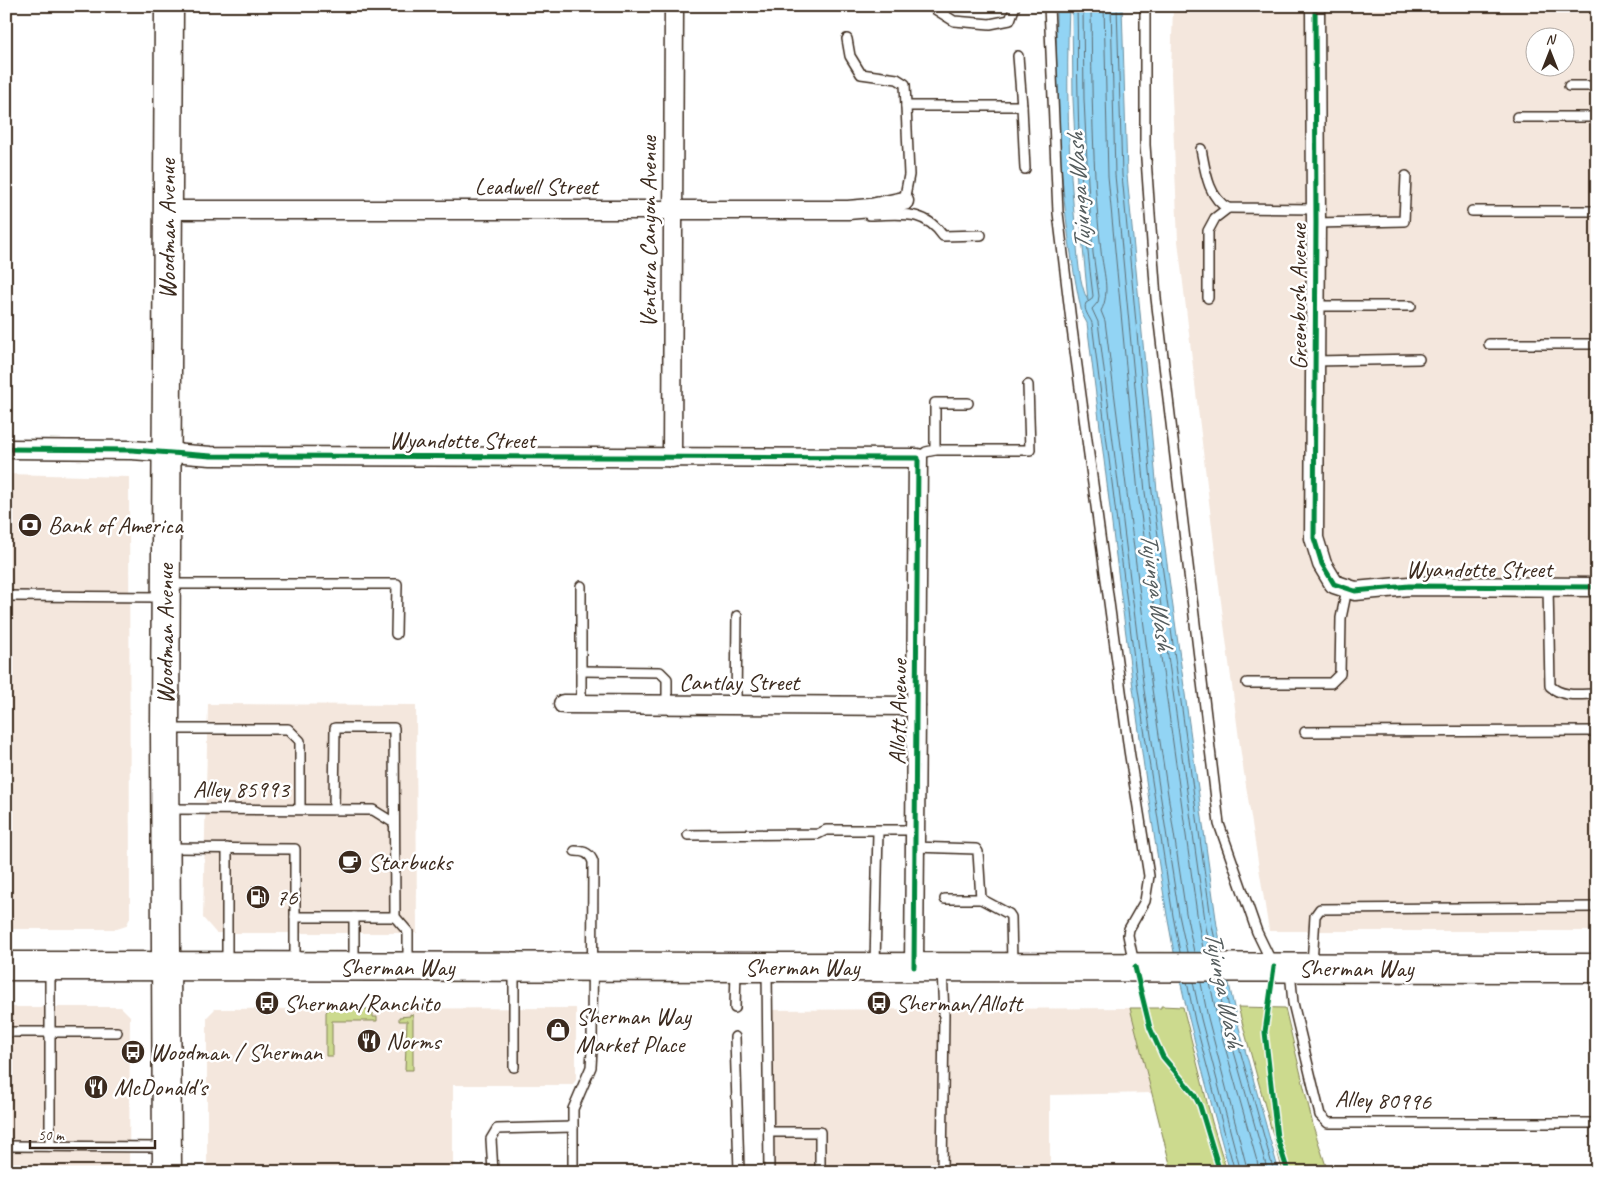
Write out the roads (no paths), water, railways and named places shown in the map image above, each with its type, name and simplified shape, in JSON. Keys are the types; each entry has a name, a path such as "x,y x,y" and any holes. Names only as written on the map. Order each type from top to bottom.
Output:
{"main road":[{"name":"Woodman Avenue","path":"167,1159 165,729 169,6"},
{"name":"Sherman Way","path":"6,966 1597,968"}],"street":[{"name":"Ventura Canyon Avenue","path":"672,458 674,6"},
{"name":"Greenbush Avenue","path":"1315,6 1314,538 1322,564 1340,586"},
{"name":"Leadwell Street","path":"167,210 848,210 871,208 904,201"},
{"name":"Wyandotte Street","path":"6,449 132,450 211,456 918,458"},
{"name":"Allott Avenue","path":"914,967 918,458"},
{"name":"Wyandotte Street","path":"1340,586 1356,591 1409,586 1597,587"},
{"name":"Cantlay Street","path":"563,704 916,706"}],"lane":[{"path":"930,6 954,21 990,24 1010,20 1015,6"},
{"path":"1049,6 1058,213 1073,339 1126,730 1149,876 1146,901 1129,929 1128,935 1142,967"},
{"path":"1146,6 1145,145 1156,298 1219,824 1257,932 1292,968 1315,916 1320,909 1597,907"},
{"path":"847,39 850,56 861,74 897,79 905,84 909,175 904,201"},
{"path":"1018,56 1024,169"},
{"path":"1569,86 1597,86"},
{"path":"906,106 1022,106"},
{"path":"1517,117 1597,116"},
{"path":"1201,150 1212,192 1228,208 1404,221 1406,176"},
{"path":"1208,298 1208,231 1215,218 1228,208"},
{"path":"848,210 857,215 918,216 935,224 943,236 981,235"},
{"path":"1472,211 1597,211"},
{"path":"1315,306 1411,306"},
{"path":"1489,344 1597,344"},
{"path":"1315,361 1419,359"},
{"path":"918,458 926,452 935,450 1030,450 1028,385"},
{"path":"935,450 934,403 968,403"},
{"path":"6,596 397,584 396,634"},
{"path":"580,586 581,704"},
{"path":"1247,683 1332,683 1340,674 1340,586"},
{"path":"1548,587 1550,686 1556,692 1569,695 1597,694"},
{"path":"736,616 736,705"},
{"path":"581,671 660,672 667,679 667,705"},
{"path":"334,809 334,728 394,728 394,917 408,932 408,967"},
{"path":"165,729 288,729 300,740 300,809"},
{"path":"1305,732 1597,732"},
{"name":"Alley 85993","path":"166,809 373,810 394,823"},
{"path":"688,835 818,834 826,830 878,831 976,849 978,852 981,899"},
{"path":"874,967 878,831"},
{"path":"166,848 295,849 295,967"},
{"path":"227,848 227,967"},
{"path":"573,1172 573,1108 591,1067 593,967 593,862 588,854 583,851 575,851"},
{"path":"945,899 981,899 1009,914 1011,917 1012,967"},
{"path":"295,917 394,917"},
{"path":"354,917 354,967"},
{"path":"50,966 50,1146"},
{"path":"514,967 514,1068"},
{"path":"735,1008 736,967"},
{"path":"767,967 769,1172"},
{"path":"942,967 944,1014 942,1172"},
{"name":"Alley 80996","path":"1292,968 1293,1003 1320,1115 1328,1123 1597,1123"},
{"path":"6,1032 117,1032"},
{"path":"735,1037 739,1172"},
{"path":"493,1172 491,1139 497,1129 573,1127"},
{"path":"769,1132 820,1132 820,1172"},
{"path":"6,1146 50,1146 167,1159"}],"water":[{"name":"Tujunga Wash","path":"1056,6 1069,6 1069,149 1079,268 1082,285 1088,301 1077,184 1073,99 1072,6 1122,6 1127,175 1157,491 1217,926 1236,1017 1279,1172 1230,1172 1173,948 1155,841 1134,693 1087,323 1082,314 1064,199 1058,122"}],"place":[{"name":"Bank of America","path":"30,525"},
{"name":"Starbucks","path":"350,862"},
{"name":"76","path":"258,897"},
{"name":"Sherman/Ranchito","path":"267,1003"},
{"name":"Sherman/Allott","path":"879,1003"},
{"name":"Sherman Way Market Place","path":"558,1030"},
{"name":"Norms","path":"369,1041"},
{"name":"Woodman / Sherman","path":"133,1052"},
{"name":"McDonald's","path":"96,1087"}]}
